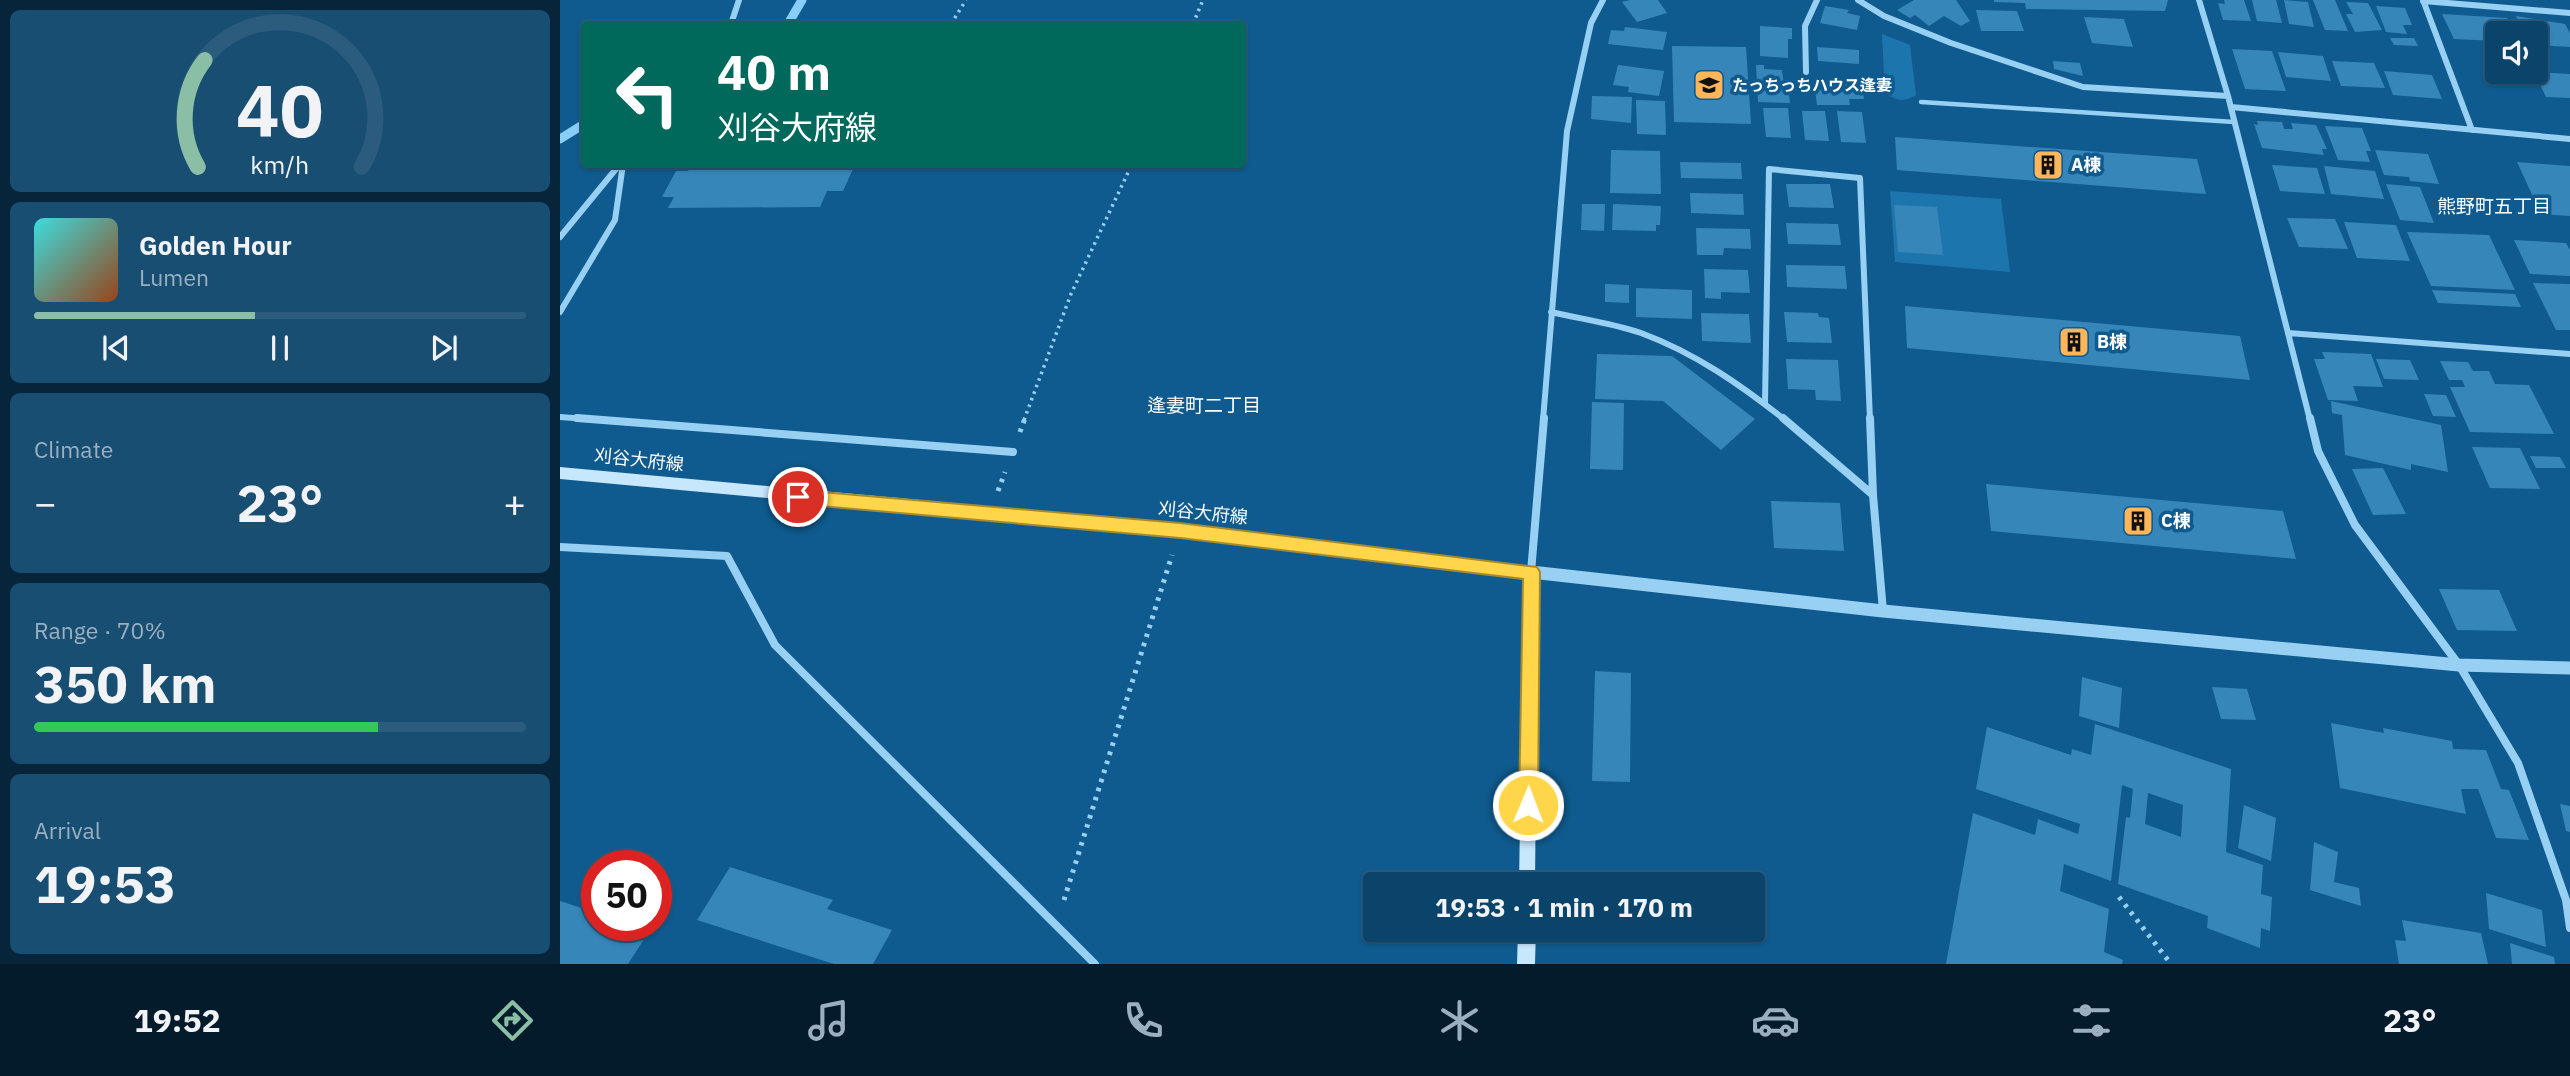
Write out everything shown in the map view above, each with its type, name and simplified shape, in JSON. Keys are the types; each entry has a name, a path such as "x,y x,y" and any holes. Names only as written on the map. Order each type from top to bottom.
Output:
{"main road":[{"name":"刈谷大府線","path":"560,473 743,492 1180,530 1531,572"},
{"path":"1527,872 1531,572"},
{"path":"1526,964 1527,942"}],"street":[{"path":"732,21 739,0"},
{"path":"1603,0 1591,23 1567,131 1531,572 1883,611 2459,665 2570,668"},
{"path":"1806,72 1805,26 1817,0"},
{"path":"1858,0 1884,16 1951,43 2083,87 2228,96"},
{"path":"2199,0 2231,107 2318,451 2355,526 2459,665 2518,763 2566,900 2570,928"},
{"path":"2472,130 2423,1 2570,13"},
{"path":"2231,107 2570,139"},
{"path":"560,237 619,168"},
{"path":"560,312 615,220 622,168"},
{"path":"1765,402 1769,169 1860,178 1873,495 1883,611"},
{"path":"1551,312 1640,334 1703,361 1765,402 1873,495"},
{"path":"2288,332 2570,354"},
{"path":"560,418 1013,452"},
{"path":"560,547 727,556 775,645 1095,964"}],"lane":[{"path":"1921,102 2234,122"}],"path":[{"path":"953,21 965,0"},
{"path":"1194,21 1203,0"},
{"path":"989,514 1071,294 1130,168"},
{"path":"1056,925 1180,530"},
{"path":"2119,897 2171,964"}],"shaded area":[{"path":"1882,34 1910,45 1916,95 1911,98 1900,100 1885,94"},
{"path":"1890,191 2001,199 2010,272 1895,262"}],"building":[{"path":"1658,0 1667,13 1637,22 1622,2"},
{"path":"1914,0 1956,0 1970,21 1961,26 1944,16 1929,26 1915,15 1910,18 1897,10"},
{"path":"1994,0 2168,0 2165,11 2026,9 2025,3"},
{"path":"2224,0 2244,0 2251,21 2223,20 2218,3 2225,4"},
{"path":"2252,0 2276,0 2282,23 2257,21"},
{"path":"2284,0 2308,2 2314,27 2289,24"},
{"path":"2313,0 2335,0 2348,31 2325,30"},
{"path":"2346,2 2368,3 2382,30 2355,32 2346,14 2353,14"},
{"path":"1825,6 1849,10 1847,13 1860,16 1857,30 1820,23"},
{"path":"2376,6 2405,8 2412,25 2403,25 2407,34 2386,32"},
{"path":"1976,10 2017,11 2024,31 1981,31"},
{"path":"2442,14 2507,18 2509,21 2485,21 2485,40 2454,39"},
{"path":"2516,16 2547,21 2518,21"},
{"path":"2084,17 2124,19 2133,47 2092,43"},
{"path":"2548,21 2565,24 2570,33 2570,47 2548,46"},
{"path":"1760,26 1792,28 1792,39 1788,39 1788,58 1760,56"},
{"path":"1625,27 1667,32 1663,50 1608,44 1611,30 1624,31"},
{"path":"2390,38 2414,38 2418,46 2394,45"},
{"path":"1672,46 1746,47 1751,124 1674,122"},
{"path":"1817,47 1859,50 1859,64 1818,61"},
{"path":"2232,49 2272,51 2286,91 2245,89"},
{"path":"2278,52 2323,56 2331,81 2286,77"},
{"path":"2053,61 2080,63 2083,76 2054,69"},
{"path":"2332,61 2374,63 2385,88 2341,86"},
{"path":"1618,65 1664,71 1659,96 1628,92 1629,87 1613,85"},
{"path":"1756,65 1764,65 1764,69 1782,70 1790,103 1758,102"},
{"path":"2384,71 2432,75 2442,99 2393,95"},
{"path":"2548,73 2570,74 2570,98 2546,97 2540,84 2548,84"},
{"path":"1838,82 1861,82 1864,99 1849,99 1850,105 1817,105 1815,90 1822,90 1822,86 1839,87"},
{"path":"1592,96 1632,97 1631,123 1591,119"},
{"path":"1636,100 1665,101 1666,135 1637,134"},
{"path":"1763,108 1788,108 1791,138 1766,137"},
{"path":"1802,111 1825,111 1829,141 1805,140"},
{"path":"1837,111 1862,112 1866,143 1841,142"},
{"path":"2257,121 2282,122 2284,129 2293,129 2291,123 2316,125 2327,149 2322,149 2324,155 2262,148 2254,124 2258,125"},
{"path":"2325,126 2362,128 2371,151 2366,151 2370,162 2338,160"},
{"name":"A棟","path":"1895,137 2197,159 2206,194 1897,170"},
{"path":"1611,150 1660,151 1661,194 1610,193"},
{"path":"2375,150 2428,154 2439,184 2384,175"},
{"path":"1680,162 1741,163 1742,179 1681,178"},
{"path":"2517,162 2570,166 2570,216 2541,214"},
{"path":"2272,165 2317,168 2325,194 2280,191"},
{"path":"2324,166 2375,171 2384,199 2331,194"},
{"path":"690,168 853,169 843,191 827,191 820,207 668,208 674,197 662,197 676,171 688,171"},
{"path":"1786,184 1830,184 1834,208 1789,207"},
{"path":"2386,184 2420,187 2434,223 2400,220"},
{"path":"1690,193 1743,194 1744,215 1691,213"},
{"path":"1582,204 1605,204 1604,231 1581,230"},
{"path":"1613,204 1661,206 1660,225 1656,225 1656,231 1612,230"},
{"path":"1894,205 1937,207 1943,255 1898,252"},
{"path":"2287,218 2335,219 2348,249 2299,247"},
{"path":"2344,222 2396,225 2410,261 2357,258"},
{"path":"1786,223 1838,224 1841,245 1788,244"},
{"path":"1696,228 1750,229 1751,249 1724,248 1723,255 1697,255"},
{"path":"2407,232 2489,235 2515,290 2431,286"},
{"path":"2514,240 2566,243 2570,250 2570,276 2530,274"},
{"path":"1786,265 1845,266 1847,289 1787,287"},
{"path":"1704,269 1748,270 1750,293 1721,292 1721,299 1705,298"},
{"path":"2533,283 2570,284 2570,330 2556,330"},
{"path":"1605,284 1629,285 1629,303 1605,302"},
{"path":"1636,288 1692,290 1692,319 1636,317"},
{"path":"2432,290 2515,294 2521,307 2438,303"},
{"name":"B棟","path":"1905,306 2240,336 2250,380 1907,348"},
{"path":"1784,312 1818,313 1819,317 1829,318 1832,343 1787,342"},
{"path":"1701,313 1749,314 1751,343 1702,341"},
{"path":"2322,352 2371,354 2383,387 2353,386 2358,401 2328,400 2314,359 2325,359"},
{"path":"1597,354 1672,356 1755,419 1721,450 1663,401 1595,399"},
{"path":"1786,359 1838,360 1841,401 1816,400 1815,390 1788,389"},
{"path":"2376,359 2410,360 2419,380 2384,379"},
{"path":"2440,361 2468,362 2473,371 2489,371 2495,384 2529,385 2554,434 2470,432 2450,387 2465,387 2462,380 2449,380"},
{"path":"2424,394 2446,395 2456,417 2433,416"},
{"path":"2331,401 2441,425 2448,472 2411,464 2411,470 2345,455 2342,415 2332,413"},
{"path":"1592,402 1624,403 1623,470 1590,469"},
{"path":"2472,447 2520,448 2540,489 2490,488"},
{"path":"2530,456 2560,457 2566,468 2536,468"},
{"path":"2383,468 2406,514 2373,515 2352,469"},
{"name":"C棟","path":"1986,484 2283,511 2296,559 1991,531"},
{"path":"1771,501 1840,503 1844,551 1774,548"},
{"path":"2439,589 2499,590 2517,631 2457,630"},
{"path":"1595,671 1631,673 1630,782 1592,781"},
{"path":"2082,677 2122,688 2119,728 2079,716"},
{"path":"2212,687 2247,689 2256,720 2221,719"},
{"path":"2331,723 2384,733 2383,728 2452,741 2453,749 2486,750 2501,789 2509,790 2529,840 2496,838 2478,789 2461,789 2466,814 2340,788"},
{"path":"2095,724 2231,769 2226,852 2263,865 2261,894 2272,897 2270,931 2261,928 2260,948 2207,928 2208,916 2118,884 2126,817 2130,818 2133,789 2122,785 2111,881 2064,864 2060,891 2109,909 2104,952 2123,960 2122,964 1946,964 1973,813 2035,835 2038,819 2078,834 2080,824 1976,789 1987,727 2071,755 2072,749 2091,755","holes":["2148,793 2183,805 2181,837 2145,824"]},
{"path":"2560,804 2570,806 2570,832 2566,831"},
{"path":"2244,805 2276,818 2271,861 2238,848"},
{"path":"2314,842 2338,852 2334,882 2359,888 2361,906 2310,890"},
{"path":"730,867 833,900 827,909 892,930 873,964 834,964 697,920"},
{"path":"2486,893 2542,910 2546,947 2489,929"},
{"path":"560,901 581,908 581,941 643,941 628,964 560,964"},
{"path":"2402,920 2481,933 2488,964 2399,964 2395,940 2406,941"},
{"path":"2510,943 2554,957 2555,964 2512,964"}],"waterway":[{"path":"790,21 802,0"},
{"path":"560,139 581,126"}],"place":[{"name":"たっちっちハウス逢妻","path":"1709,85"},
{"name":"A棟","path":"2048,165"},
{"name":"B棟","path":"2074,342"},
{"name":"C棟","path":"2138,521"}],"district":[{"name":"熊野町五丁目","path":"2494,206"},
{"name":"逢妻町二丁目","path":"1204,405"}],"route":[{"path":"798,497 1180,530 1531,572 1528,805"}]}
